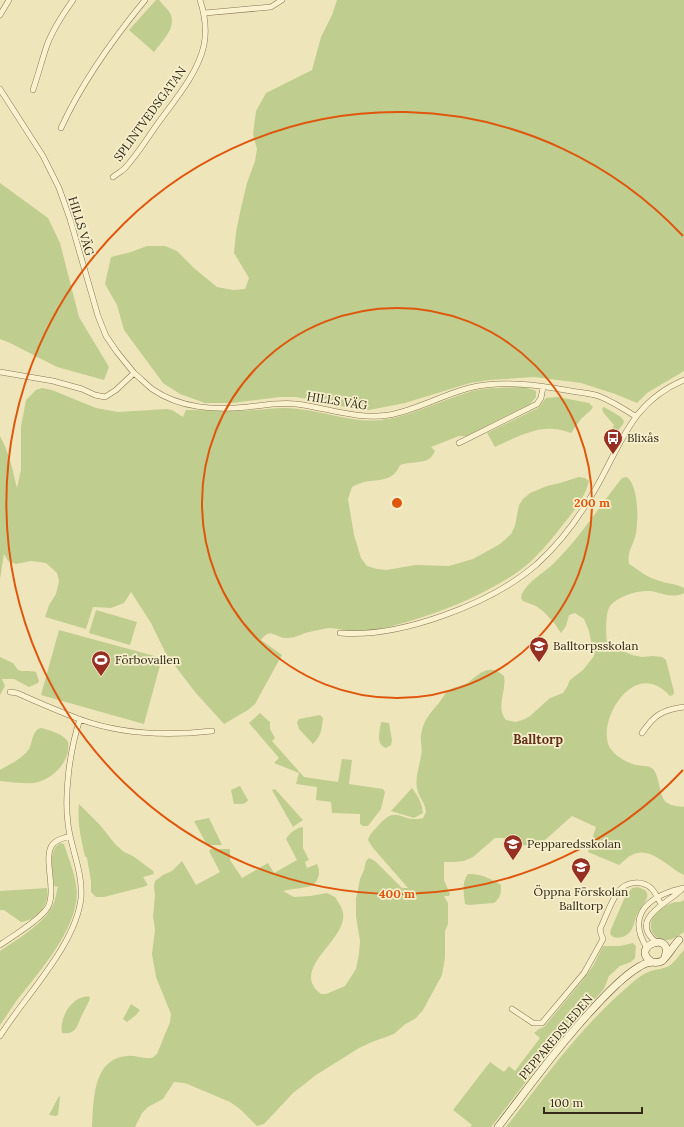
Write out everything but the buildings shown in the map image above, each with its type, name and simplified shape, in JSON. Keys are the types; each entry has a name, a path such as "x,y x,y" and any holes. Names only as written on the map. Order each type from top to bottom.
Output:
{"street":[{"path":"0,15 9,0"},
{"path":"33,90 47,46 54,30 73,0"},
{"path":"60,128 77,95 124,26 145,0"},
{"name":"SPLINTVEDSGATAN","path":"113,177 124,168 190,78 204,46 206,27 205,13 200,0"},
{"path":"205,13 271,7 282,0"},
{"name":"HILLS VÄG","path":"0,89 43,156 59,188 70,219 98,316 110,341 134,373 152,389 166,397 188,406 222,408 296,404 336,413 367,417 401,412 470,388 509,384 543,386 596,395 612,402 635,416"},
{"path":"0,372 53,381 105,397 116,390 134,373"},
{"path":"340,634 366,634 428,620 478,600 509,584 523,574 547,554 572,527 594,491 635,416 656,396 684,380"},
{"path":"459,443 537,404 543,386"},
{"path":"10,692 17,693 80,719 96,724 136,732 176,733 212,731"},
{"path":"642,733 657,715 669,709 684,707"},
{"path":"0,1036 63,948 75,922 81,899 80,876 70,836 67,815 68,787 73,739 80,719"},
{"path":"0,945 40,916 48,907 52,893 49,863 51,848 56,842 70,836"},
{"path":"512,1009 533,1023 542,1023 590,965 603,939 600,929 616,894 622,887 631,883 643,883 652,889 661,904"},
{"path":"682,939 659,962 652,962 648,958 641,939 638,921 648,903 671,891 683,888"},
{"path":"665,957 666,950 649,932 648,922 652,913 661,904 674,897 683,888"},
{"path":"646,950 650,944 682,939"},
{"name":"PEPPAREDSLEDEN","path":"638,967 646,950"},
{"name":"PEPPAREDSLEDEN","path":"498,1127 582,1020 605,996 638,967 652,962"}],"green space":[{"path":"156,0 159,0 169,11 172,20 170,30 154,52 129,30"},
{"path":"337,0 684,0 684,371 647,393 637,403 581,383 534,377 470,383 405,403 369,410 350,408 295,397 280,397 232,403 205,403 180,394 163,383 124,330 117,305 105,284 111,257 147,246 165,246 177,251 195,269 217,287 233,290 245,289 249,278 234,253 236,232 241,208 247,183 255,161 257,149 253,134 256,111 266,93 312,70 321,37 332,15"},
{"path":"0,183 48,218 60,243 79,317 109,367 104,380 57,367 0,339"},
{"path":"522,387 536,391 536,397 530,404 466,436 459,436 431,447 435,451 427,460 400,465 390,477 360,483 352,487 348,499 354,535 361,558 367,566 387,570 415,565 449,566 473,559 500,544 511,534 515,526 519,505 530,493 547,486 579,477 585,478 589,481 579,503 544,548 519,571 485,592 445,609 404,623 365,632 352,632 329,628 290,638 284,638 271,633 268,634 261,640 282,655 255,704 248,710 224,724 195,692 166,654 151,623 131,592 124,603 111,608 93,607 86,629 45,617 49,605 56,594 59,581 57,573 46,563 31,561 16,564 8,561 4,554 0,579 0,436 8,455 17,488 21,470 21,427 26,400 36,390 42,388 52,390 96,408 118,412 167,409 172,410 183,417 186,410 241,411 270,408 292,408 309,410 350,419 371,421 405,415 477,390"},
{"path":"558,397 589,403 593,407 581,419 571,433 555,429 538,430 495,447 487,433 538,408 546,398"},
{"path":"604,407 621,417 624,421 608,444 606,443 614,425 603,412 602,408"},
{"path":"627,477 634,489 637,506 636,531 629,553 629,564 653,579 684,588 684,593 676,596 650,591 628,594 614,602 608,609 606,630 607,643 611,648 621,650 632,655 642,657 662,657 666,660 674,692 673,695 670,696 656,685 643,683 631,688 621,697 613,710 608,724 607,737 612,751 625,761 636,765 647,766 653,769 656,774 661,793 667,803 684,807 684,875 662,860 649,854 634,854 619,865 588,852 596,827 572,816 540,846 520,845 503,838 495,838 473,857 464,861 444,862 444,880 450,894 449,896 444,896 448,903 448,924 445,931 445,957 442,975 423,1010 416,1018 404,1025 394,1034 359,1048 316,1075 293,1093 264,1124 257,1126 240,1109 230,1102 185,1083 174,1082 163,1099 148,1107 142,1113 135,1127 92,1127 93,1105 97,1083 101,1073 107,1065 116,1059 127,1056 152,1058 157,1054 170,1022 171,1014 156,977 152,954 155,930 153,917 155,881 172,871 182,861 196,885 220,872 209,851 211,849 230,849 230,860 242,878 268,863 274,873 297,860 286,839 293,831 303,827 303,848 309,860 305,862 307,868 317,864 319,870 318,876 316,882 311,886 283,891 294,897 327,893 335,897 343,913 342,923 337,934 315,965 311,975 313,984 321,994 326,994 345,986 356,969 359,954 360,941 356,916 356,899 360,879 366,861 369,858 375,861 402,888 408,888 373,848 368,840 374,830 390,816 399,815 415,819 423,818 426,812 416,783 422,753 421,735 425,721 448,691 468,683 478,674 486,670 494,670 504,676 501,709 506,720 516,722 530,716 550,698 563,693 570,680 583,670 594,656 589,631 584,619 575,613 569,615 566,626 561,633 544,612 536,606 523,601 521,598 522,593 529,584 562,555 622,478"},
{"path":"96,610 137,622 130,645 89,633"},
{"name":"Förbovallen","path":"59,630 162,658 144,724 41,695"},
{"path":"0,657 13,663 18,670 36,672 39,681 38,683 29,687 14,679 2,679 5,686 0,695"},
{"path":"260,713 270,722 270,729 275,738 272,741 304,777 338,782 342,759 352,760 349,784 383,789 385,792 381,809 368,826 363,826 360,824 360,814 332,813 331,802 316,800 317,787 296,784 299,773 274,763 279,758 249,723"},
{"path":"320,715 323,718 322,729 318,738 313,744 299,729 297,722 299,719"},
{"path":"381,722 389,723 392,740 391,745 386,748 380,744 379,740"},
{"path":"41,728 60,735 68,742 68,751 60,768 51,776 40,782 21,783 0,781 0,770 16,761 26,753 29,749 34,734"},
{"path":"240,786 248,800 244,803 234,804 231,790"},
{"path":"412,788 422,806 423,813 414,818 391,811"},
{"path":"275,789 303,820 293,827 272,790"},
{"path":"79,804 100,825 115,844 124,852 133,856 153,871 154,874 143,877 148,885 104,897 96,897 91,892 91,881 87,858 85,856 80,830"},
{"path":"209,818 222,845 207,845 194,821"},
{"path":"60,843 64,844 76,885 76,900 73,915 57,946 0,1025 0,951 40,922 52,907 58,886 56,887 54,885 52,857 53,851"},
{"path":"468,874 477,874 486,877 501,885 498,899 494,903 465,904 464,881"},
{"path":"637,887 646,892 647,898 636,916 631,931 623,937 613,937 610,934 611,929 625,897 632,888"},
{"path":"47,888 47,900 45,905 33,918 21,922 4,910 0,910 0,891"},
{"path":"684,900 684,932 669,940 657,938 651,927 653,918 659,911 668,905"},
{"path":"633,943 636,946 635,958 631,962 620,966 609,976 604,989 564,1033 491,1127 470,1127 472,1125 453,1110 490,1062 504,1072 509,1066 515,1071 540,1038 534,1033 544,1027 582,981 593,966 603,946 620,946"},
{"path":"684,950 684,1127 506,1127 577,1038 608,1005 644,974 669,966"},
{"path":"89,996 90,999 75,1030 70,1033 62,1033 63,1021 68,1008 77,1000"},
{"path":"131,1004 140,1010 127,1022 123,1019"},
{"path":"59,1096 58,1115 49,1115"}],"place":[{"name":"Blixås","path":"613,455"},
{"name":"Balltorpsskolan","path":"539,663"},
{"name":"Förbovallen","path":"101,677"},
{"name":"Pepparedsskolan","path":"513,861"},
{"name":"Öppna Förskolan Balltorp","path":"581,884"}],"district":[{"name":"Balltorp","path":"538,739"}]}
